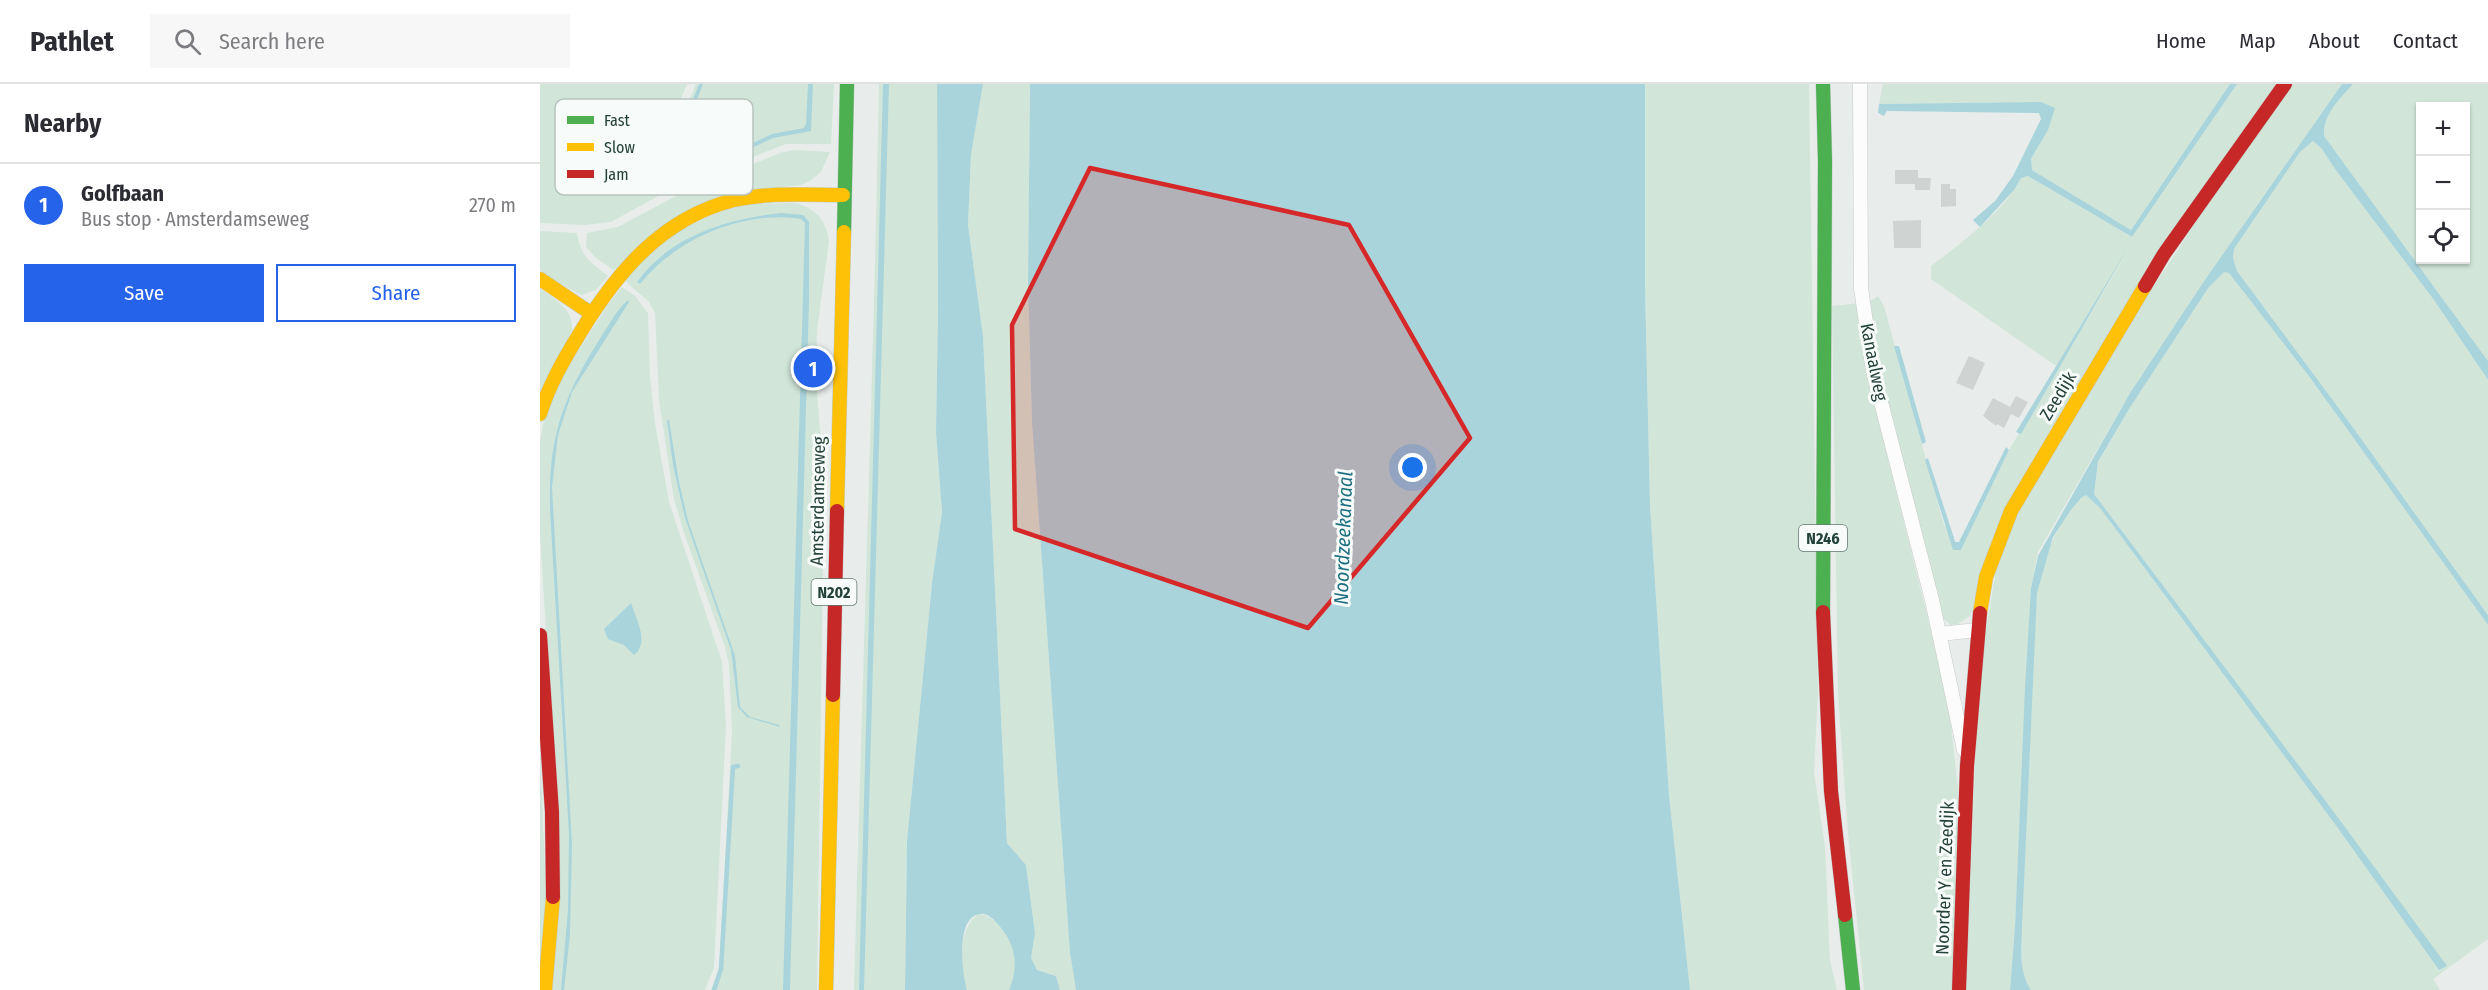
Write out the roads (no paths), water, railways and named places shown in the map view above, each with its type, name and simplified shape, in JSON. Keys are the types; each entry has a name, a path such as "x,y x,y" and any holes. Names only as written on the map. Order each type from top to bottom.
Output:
{"street":[{"name":"Amsterdamseweg","path":"826,990 847,84"},
{"name":"N246","path":"1823,84 1825,162 1823,636 1831,791 1853,990"},
{"name":"Kanaalweg","path":"1860,84 1863,300 1873,370 1940,634 1967,766"},
{"name":"Zeedijk","path":"1967,766 1975,687 1977,630 1986,577 2011,510 2164,254 2285,84"},
{"path":"540,414 557,371 616,278 641,249 663,232 693,215 731,201 767,195 843,195"},
{"path":"540,279 592,314"},
{"path":"1940,634 1977,630"},
{"path":"540,635 552,868 551,927 545,990"},
{"name":"Noorder Y en Zeedijk","path":"1959,990 1967,766"}],"water":[{"path":"699,84 703,84 697,99 693,99"},
{"path":"808,84 813,84 811,131 773,138 753,147 753,143 772,134 804,128"},
{"path":"883,84 889,84 864,990 859,990"},
{"path":"937,84 983,84 971,155 968,225 983,336 1007,843 1026,865 1035,933 1031,958 1037,970 1056,976 1060,990 1009,990 1015,962 1008,937 989,916 980,914 972,917 964,935 962,960 967,990 905,990 907,841 932,583 942,512 936,433"},
{"name":"Noordzeekanaal","path":"1030,84 1645,84 1645,286 1650,506 1669,795 1690,990 1076,990 1070,953 1032,423 1028,283"},
{"path":"2230,84 2237,84 2132,237 2028,176 2021,178 2014,190 1980,227 1973,220 1995,201 2013,176 2041,119 2039,113 1887,111 1884,116 1878,113 1879,104 2041,102 2055,108 2048,130 2031,159 2032,170 2131,230"},
{"path":"2342,84 2353,84 2329,114 2324,136 2488,361 2488,380 2434,300 2322,149 2313,141 2300,152 2234,249 2233,258 2237,271 2488,615 2488,625 2311,379 2229,273 2224,272 2209,287 2129,409 2098,462 2094,494 2447,966 2439,970 2337,827 2100,508 2086,495 2070,511 2053,537 2037,593 2021,951 2024,976 2031,990 2010,990 2031,588 2038,556 2130,393 2202,284"},
{"path":"781,213 803,215 809,222 809,300 790,990 783,990 805,223 801,219 779,217 756,219 712,231 691,241 655,268 640,284 637,282 650,266 666,253 701,232 740,220"},
{"path":"2128,248 2021,434 2016,432"},
{"path":"628,300 629,302 572,392 558,435 552,487 572,844 570,934 564,990 561,990 568,910 569,834 550,510 552,461 560,419 577,379 613,317"},
{"path":"1894,346 1899,346 1926,442 1922,444"},
{"path":"667,420 669,420 688,521 735,656 740,707 750,717 780,727 747,717 738,707 731,650 685,518 673,465"},
{"path":"2006,447 2009,450 1961,550 1953,550 1925,460 1928,458 1955,542 1959,542"},
{"path":"631,603 641,637 639,650 634,655 624,645 608,639 604,629"}],"waterway":[{"path":"714,990 721,969 733,767 738,766"}],"place":[{"name":"Golfbaan","path":"813,368"}]}
